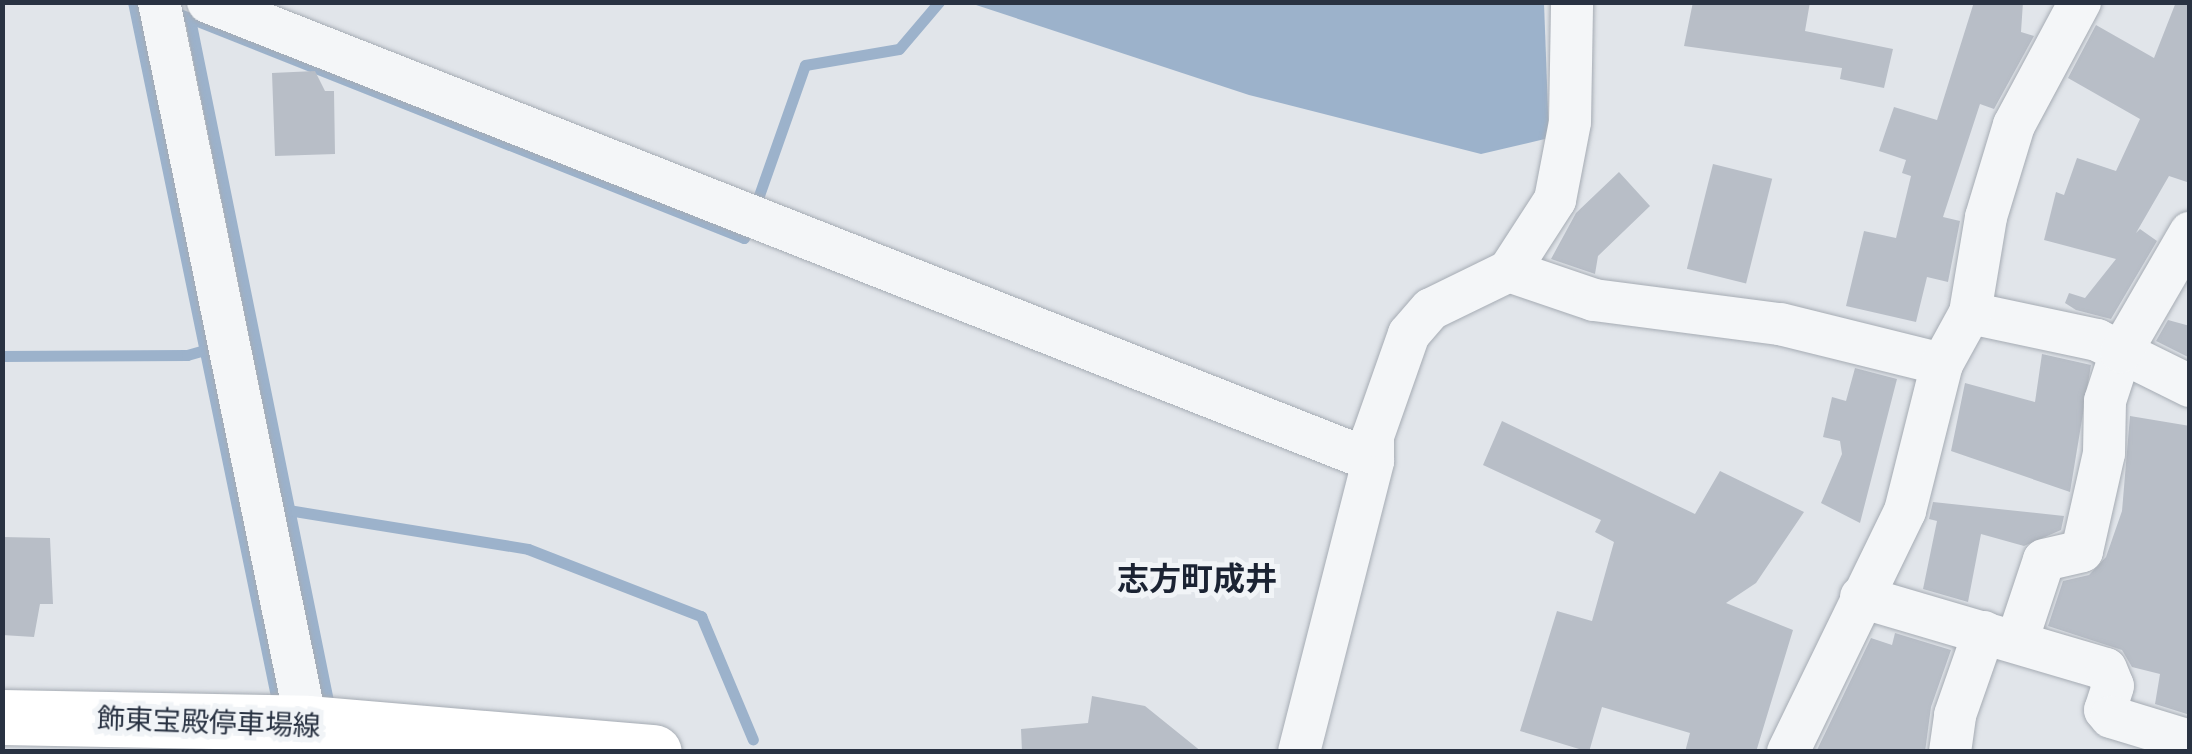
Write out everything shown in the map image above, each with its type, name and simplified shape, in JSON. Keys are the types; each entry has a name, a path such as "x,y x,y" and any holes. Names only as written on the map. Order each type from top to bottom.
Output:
{"main road":[{"name":"飾東宝殿停車場線","path":"2,717 309,737 654,752"}],"street":[{"path":"160,2 309,737"},
{"path":"208,2 1374,461"},
{"path":"1299,752 1374,461 1373,436 1410,334 1432,309 1509,271 1555,200 1570,122 1572,2"},
{"path":"1788,752 1905,511 1942,364 1970,313 1986,217 2014,125 2080,2"},
{"path":"1950,752 1955,715 2044,560 2082,551 2094,522 2105,401 2121,352 2190,233"},
{"path":"1509,271 1594,300 1780,324 1942,364"},
{"path":"1970,313 2079,335 2190,386"},
{"path":"1861,596 2106,669 2112,686 2105,710 2111,717 2190,740"}],"water":[{"path":"970,3 1544,3 1549,138 1481,154 1249,95"}],"building":[{"path":"1693,2 1810,2 1805,31 1893,49 1884,88 1840,79 1842,68 1684,46"},
{"path":"1974,2 2023,2 2021,32 2034,36 1994,109 1980,104 1943,217 1960,221 1948,282 1927,277 1916,322 1846,306 1864,231 1896,238 1911,176 1902,173 1906,160 1879,151 1894,107 1937,120"},
{"path":"2176,2 2190,2 2190,183 2169,176 2136,233 2140,229 2157,241 2111,319 2076,310 2065,303 2069,293 2085,298 2116,259 2044,240 2056,192 2064,195 2077,158 2116,171 2140,119 2068,78 2096,25 2154,58"},
{"path":"315,71 325,91 334,91 335,154 275,156 272,73"},
{"path":"1713,164 1772,179 1746,284 1687,269"},
{"path":"1619,172 1650,206 1598,256 1595,274 1551,259 1576,213"},
{"path":"2168,320 2190,326 2190,358 2156,341"},
{"path":"2042,354 2091,365 2070,492 1951,451 1965,383 2035,402"},
{"path":"1855,368 1897,379 1860,523 1821,503 1842,454 1840,441 1823,437 1832,397 1846,401"},
{"path":"2130,416 2190,426 2190,715 2155,704 2160,674 2132,667 2122,650 2048,626 2063,581 2089,575 2106,557 2122,511"},
{"path":"1502,421 1695,514 1720,471 1804,512 1756,583 1726,603 1793,630 1756,752 1685,752 1690,733 1602,707 1589,752 1520,731 1557,611 1592,621 1614,542 1595,532 1601,520 1483,465"},
{"path":"1933,502 2064,516 2061,530 2024,546 1981,534 1968,602 1923,589 1937,521 1929,519"},
{"path":"2,537 50,538 53,604 40,604 34,637 2,635"},
{"path":"1895,633 1951,650 1931,707 1925,752 1816,752 1871,638 1892,645"},
{"path":"1092,696 1145,706 1202,752 1022,752 1021,729 1088,723"}],"waterway":[{"path":"133,2 276,696"},
{"path":"172,11 744,238 805,65 899,49 939,2"},
{"path":"190,19 328,701"},
{"path":"2,356 187,355 208,349"},
{"path":"288,510 528,549 701,616 753,740"}],"district":[{"name":"志方町成井","path":"1197,579"}]}
